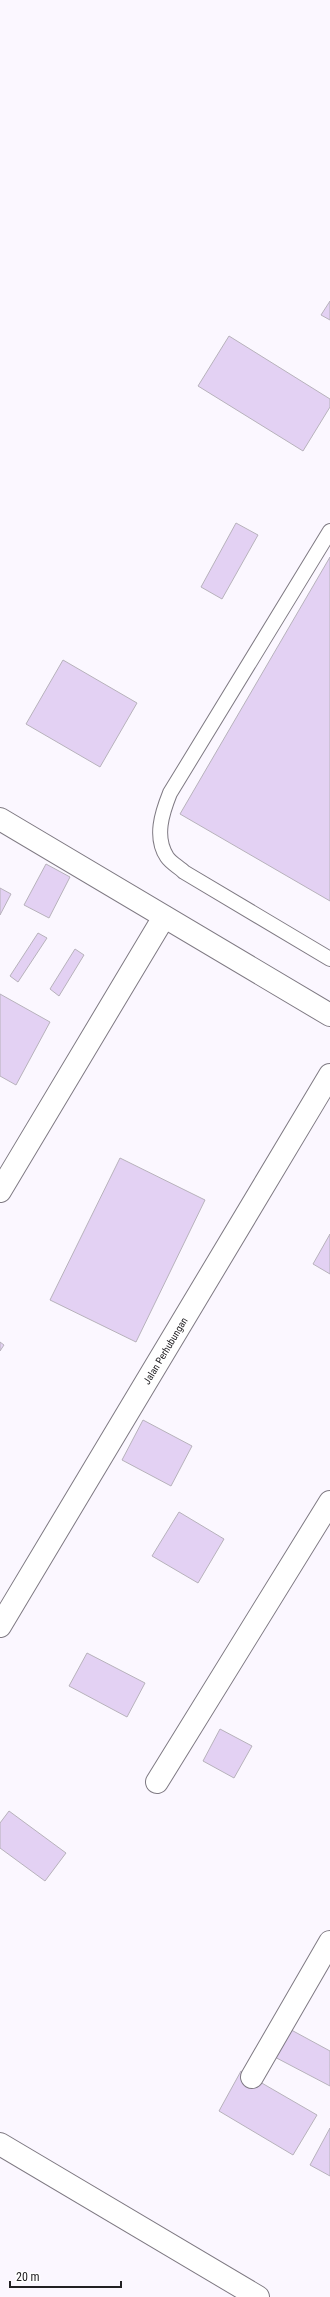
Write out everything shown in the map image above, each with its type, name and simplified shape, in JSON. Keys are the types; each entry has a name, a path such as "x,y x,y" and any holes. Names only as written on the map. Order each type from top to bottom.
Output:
{"street":[{"path":"0,819 330,1015"},
{"path":"0,1191 164,917"},
{"name":"Jalan Perhubungan","path":"0,1626 330,1075"},
{"path":"157,1782 330,1502"},
{"path":"252,2077 330,1942"},
{"path":"0,2144 258,2297"}],"lane":[{"path":"330,531 170,793 163,811 160,828 162,844 167,858 184,872 330,959"}],"building":[{"path":"330,301 330,320 321,315"},
{"path":"229,336 330,399 330,407 303,451 198,386"},
{"path":"236,523 258,535 222,599 201,587"},
{"path":"330,557 330,901 180,814"},
{"path":"63,660 137,703 100,767 26,724"},
{"path":"46,864 70,877 49,918 24,905"},
{"path":"0,888 11,894 0,915"},
{"path":"38,933 47,938 18,982 10,976"},
{"path":"75,949 84,955 59,996 50,989"},
{"path":"0,994 50,1022 16,1085 0,1076"},
{"path":"120,1158 205,1200 136,1342 50,1300"},
{"path":"330,1234 330,1274 313,1264"},
{"path":"0,1342 4,1345 0,1351"},
{"path":"143,1420 192,1446 171,1486 122,1460"},
{"path":"179,1512 224,1539 198,1583 152,1556"},
{"path":"87,1653 145,1683 127,1717 69,1686"},
{"path":"220,1729 252,1746 234,1778 203,1761"},
{"path":"9,1811 66,1853 45,1881 0,1848 0,1823"},
{"path":"284,2026 330,2051 330,2086 269,2054"},
{"path":"241,2071 317,2115 293,2155 219,2111"},
{"path":"330,2128 330,2176 310,2165"}]}
